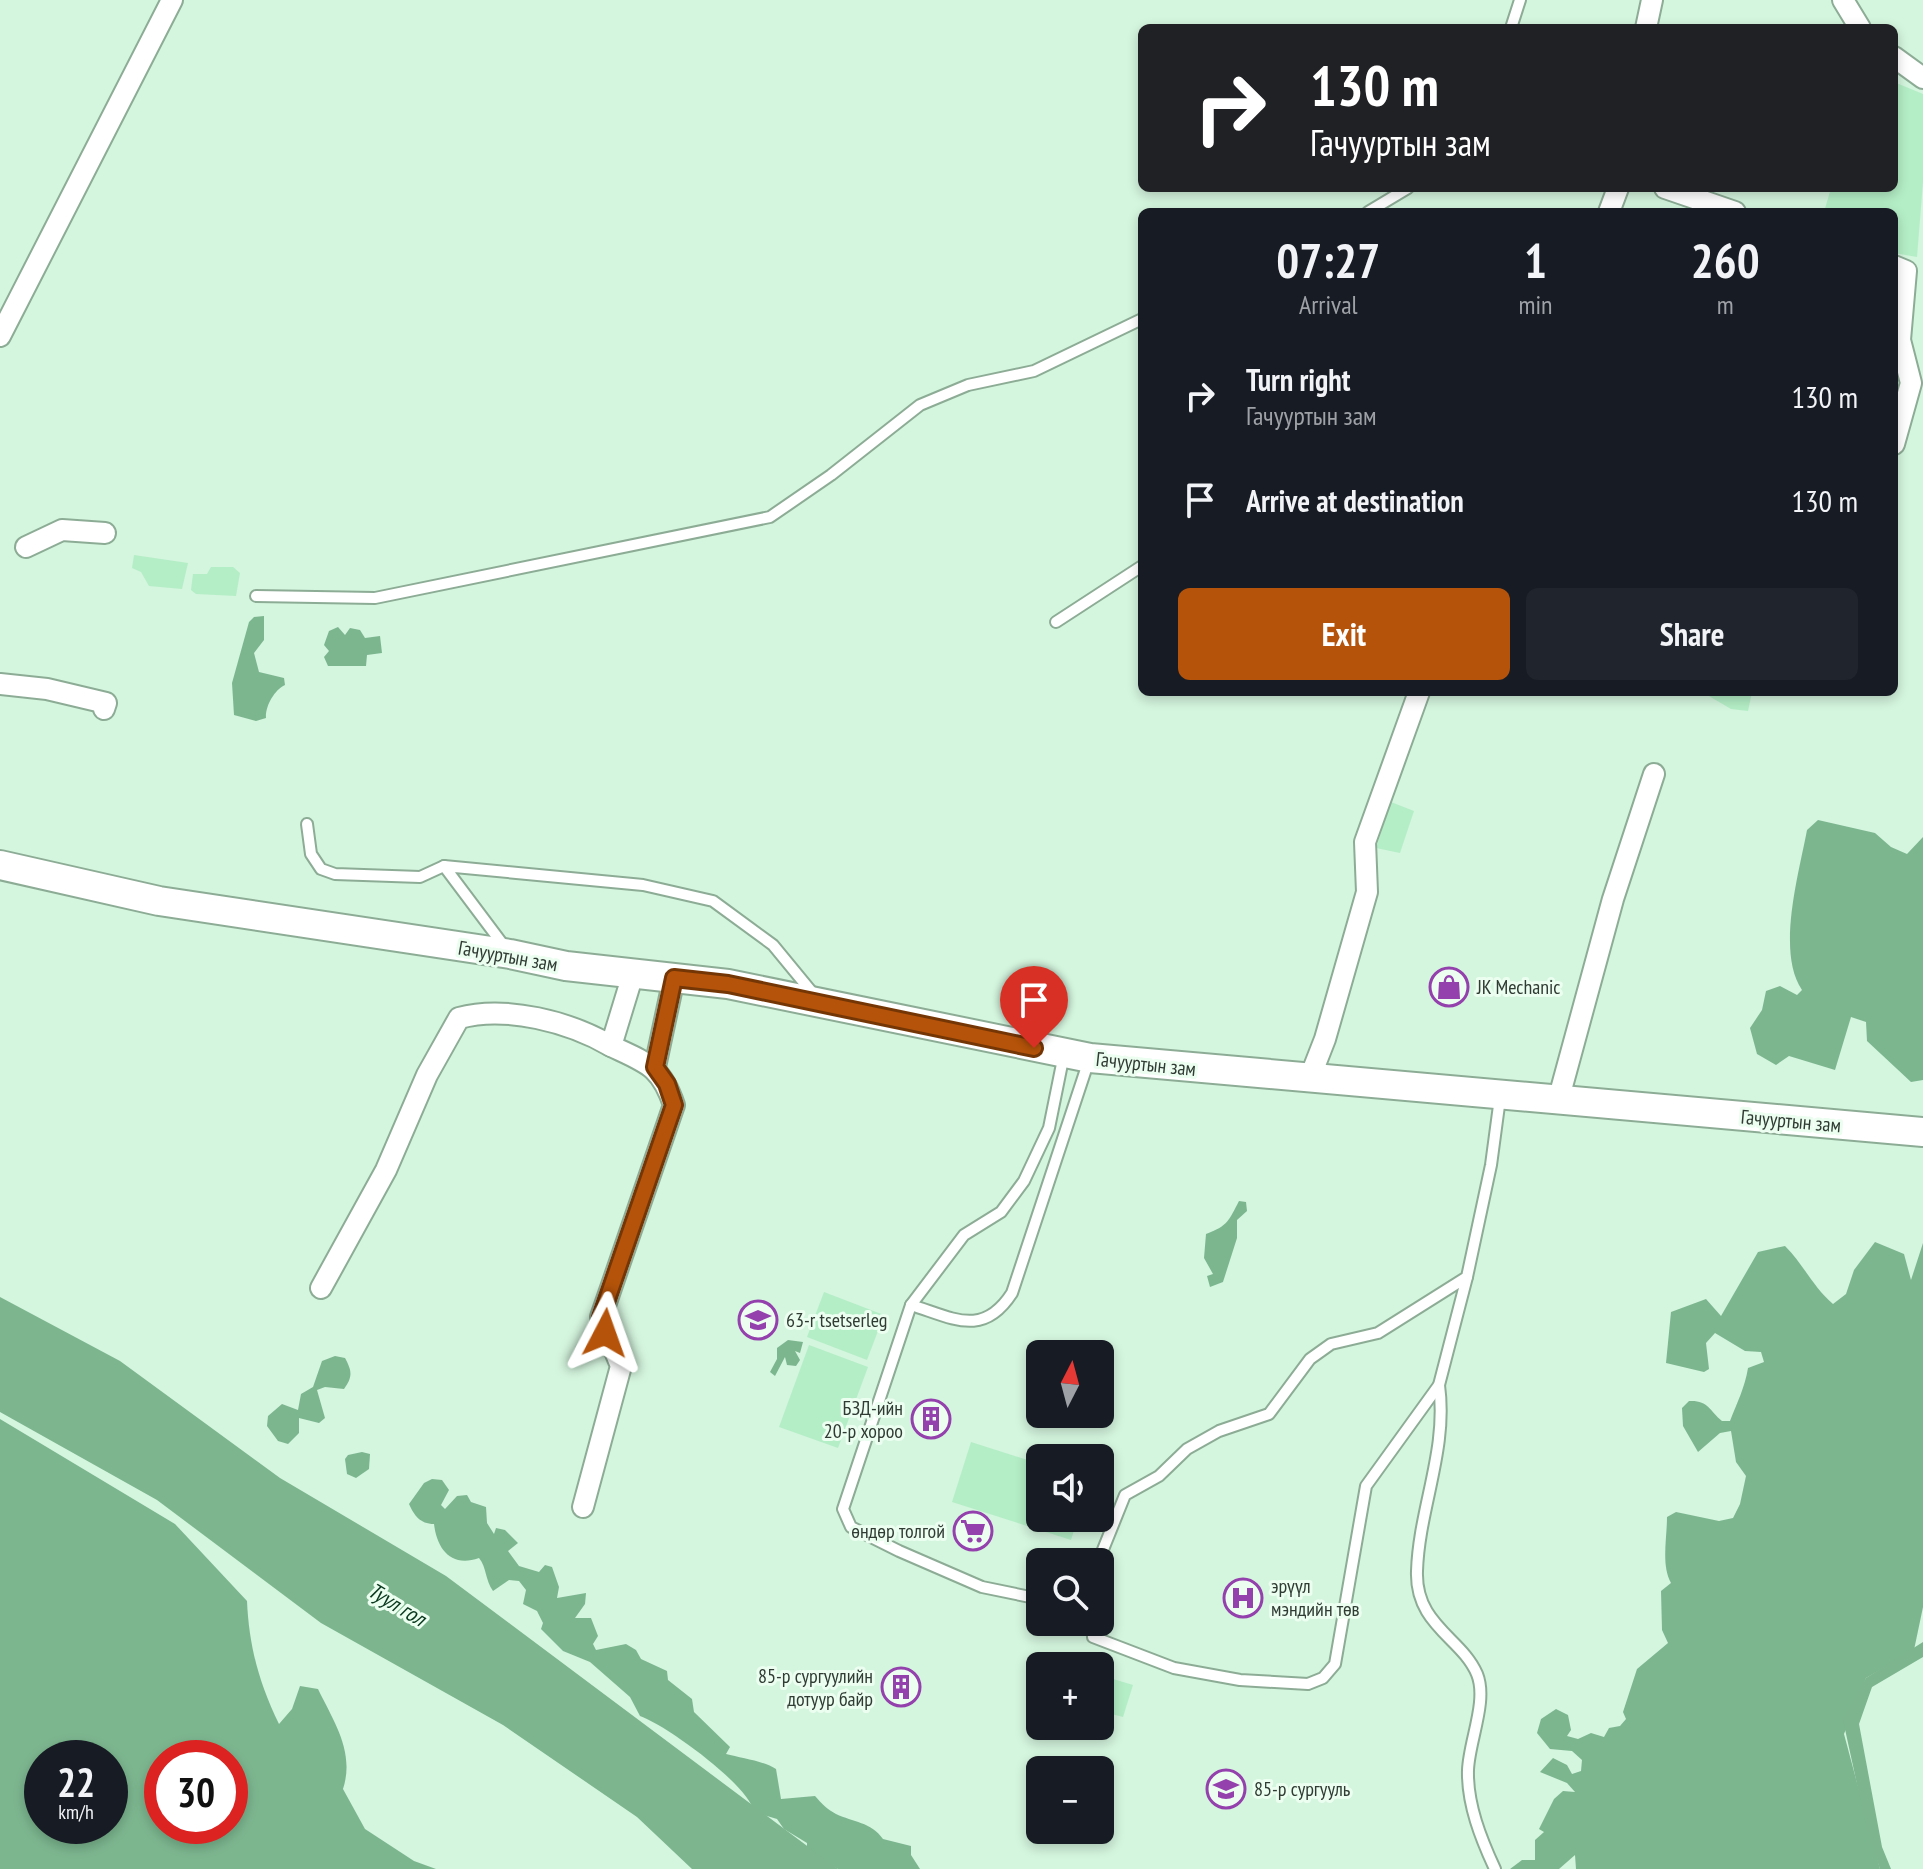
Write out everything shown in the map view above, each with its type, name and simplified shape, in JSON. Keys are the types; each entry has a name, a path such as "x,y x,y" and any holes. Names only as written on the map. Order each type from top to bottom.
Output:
{"main road":[{"name":"Гачууртын зам","path":"0,865 159,901 510,954 566,966 728,984 1077,1056 1309,1080 1923,1132"}],"street":[{"path":"0,336 172,0"},
{"path":"1647,24 1652,0"},
{"path":"1843,0 1858,24"},
{"path":"1898,60 1923,78"},
{"path":"1677,192 1723,208"},
{"path":"1898,430 1911,383 1900,340 1908,270"},
{"path":"26,547 62,530 105,533"},
{"path":"0,684 47,689 106,703 104,709"},
{"path":"1309,1080 1325,1039 1367,892 1365,842 1418,696"},
{"path":"1558,1101 1613,899 1654,774"},
{"path":"611,1046 633,974"},
{"path":"655,1067 674,978"},
{"path":"321,1288 386,1170 427,1075 459,1018 474,1014 527,1018 585,1031 655,1067 667,1084 674,1105 601,1317 621,1366 583,1507"}],"lane":[{"path":"1512,24 1520,0"},
{"path":"1375,208 1401,192"},
{"path":"256,596 375,598 770,517 831,475 920,405 968,385 1034,371 1138,321"},
{"path":"1056,622 1138,569"},
{"path":"307,824 311,854 321,869 335,874 420,877 444,866 643,885 713,901 773,945 822,1004"},
{"path":"444,866 510,954"},
{"path":"911,1305 971,1323 999,1313 1012,1293 1077,1056"},
{"path":"1026,1596 982,1587 899,1551 851,1527 843,1509 911,1305 964,1235 1001,1212 1024,1181 1077,1056"},
{"path":"1495,1869 1472,1808 1468,1772 1479,1703 1477,1674 1426,1612 1416,1574 1437,1472 1439,1385 1467,1277 1491,1165 1500,1096"},
{"path":"1104,1548 1125,1495 1159,1476 1187,1449 1219,1431 1269,1414 1310,1359 1331,1344 1378,1333 1467,1277"},
{"path":"1093,1636 1174,1668 1240,1680 1308,1684 1323,1678 1335,1664 1366,1486 1439,1385"}],"shaded area":[{"path":"1898,84 1923,94 1923,182 1917,257 1898,254 1898,208 1825,208 1830,192 1898,192"},
{"path":"134,555 188,563 182,589 149,586 141,572 132,568"},
{"path":"211,567 233,567 240,573 236,596 196,594 191,590 193,574 207,574"},
{"path":"264,616 264,640 254,653 259,672 284,678 285,685 271,699 266,718 256,721 234,715 232,683 249,622 254,617"},
{"path":"338,627 345,635 350,628 360,630 365,638 380,636 382,653 367,655 366,666 328,666 324,657 329,651 324,645 329,631"},
{"path":"1709,696 1751,696 1748,711 1731,709"},
{"path":"1391,802 1414,811 1400,853 1376,848"},
{"path":"1818,820 1875,833 1891,847 1907,854 1923,837 1923,1080 1911,1082 1867,1041 1866,1022 1851,1017 1835,1070 1789,1056 1776,1065 1757,1054 1750,1028 1762,1010 1766,991 1780,986 1797,995 1802,990 1794,974 1791,955 1792,912 1807,830"},
{"path":"1239,1201 1246,1202 1247,1211 1237,1220 1237,1238 1223,1282 1210,1287 1207,1276 1213,1274 1204,1258 1206,1234 1227,1222"},
{"path":"1875,1242 1904,1254 1911,1280 1923,1243 1923,1607 1914,1650 1866,1678 1844,1734 1880,1869 1576,1869 1575,1855 1559,1869 1510,1869 1522,1860 1535,1860 1535,1840 1544,1832 1539,1829 1554,1799 1563,1791 1575,1792 1567,1783 1540,1772 1553,1758 1567,1765 1572,1774 1581,1771 1582,1760 1572,1751 1550,1749 1537,1733 1541,1719 1556,1709 1568,1715 1571,1730 1567,1736 1578,1739 1591,1733 1604,1737 1609,1728 1620,1726 1626,1719 1623,1712 1637,1669 1668,1643 1662,1630 1661,1591 1671,1583 1665,1560 1667,1517 1676,1512 1719,1521 1733,1518 1740,1504 1746,1476 1736,1462 1731,1431 1720,1433 1698,1452 1683,1426 1682,1408 1689,1401 1700,1402 1722,1421 1730,1421 1748,1368 1764,1362 1761,1352 1745,1351 1715,1333 1706,1343 1709,1369 1704,1372 1666,1363 1671,1312 1706,1299 1721,1316 1758,1252 1785,1246 1833,1304 1846,1294 1854,1270"},
{"path":"824,1292 884,1315 867,1360 807,1337"},
{"path":"788,1340 803,1342 800,1353 795,1351 800,1360 796,1366 787,1365 785,1357 775,1376 770,1372 777,1359 777,1348"},
{"path":"809,1345 868,1367 838,1448 779,1427"},
{"path":"335,1356 345,1358 350,1377 344,1389 325,1387 317,1390 325,1418 319,1423 299,1418 299,1433 288,1444 278,1441 267,1426 268,1416 282,1404 298,1410 301,1394 313,1387 322,1361"},
{"path":"0,1419 175,1524 247,1601 256,1664 279,1724 292,1709 300,1686 318,1689 345,1750 343,1789 365,1829 414,1861 436,1869 0,1869"},
{"path":"971,1442 1026,1460 1026,1526 952,1502"},
{"path":"370,1454 369,1469 356,1478 347,1474 345,1459 348,1455"},
{"path":"432,1479 442,1480 449,1490 441,1505 445,1509 457,1496 467,1495 471,1502 486,1507 487,1523 494,1534 496,1528 505,1530 518,1543 508,1551 519,1566 539,1572 545,1565 552,1567 559,1587 557,1598 586,1593 585,1604 575,1618 591,1618 598,1636 593,1644 596,1650 626,1644 636,1650 641,1659 667,1671 668,1680 692,1699 694,1712 730,1747 726,1754 776,1769 781,1799 815,1796 833,1812 867,1826 883,1839 911,1846 911,1855 920,1869 838,1869 807,1852 807,1843 784,1829 777,1819 754,1812 749,1800 723,1772 686,1743 640,1716 630,1697 590,1662 563,1651 541,1629 543,1623 537,1611 523,1604 526,1590 519,1581 509,1580 493,1591 479,1558 461,1560 447,1554 438,1541 434,1524 418,1518 409,1504 424,1483"},
{"path":"1046,1532 1074,1532 1071,1540"},
{"path":"1114,1679 1133,1685 1123,1717 1114,1715"}],"water":[{"name":"Туул гол","path":"0,1297 120,1361 280,1478 446,1576 838,1869 692,1869 637,1817 503,1725 321,1623 157,1500 0,1412"},
{"path":"1923,1642 1923,1657 1872,1687 1859,1724 1882,1847 1891,1869 1880,1869 1867,1830 1843,1720 1866,1678"}],"place":[{"name":"JK Mechanic","path":"1449,987"},
{"name":"63-r tsetserleg","path":"758,1320"},
{"name":"БЗД-ийн 20-р хороо","path":"931,1419"},
{"name":"өндөр толгой","path":"973,1531"},
{"name":"эрүүл мэндийн төв","path":"1243,1598"},
{"name":"85-р сургуулийн дотуур байр","path":"901,1687"},
{"name":"85-р сургууль","path":"1226,1789"}],"route":[{"path":"605,1333 601,1317 674,1105 667,1084 655,1067 674,978 728,984 1034,1048"}]}
